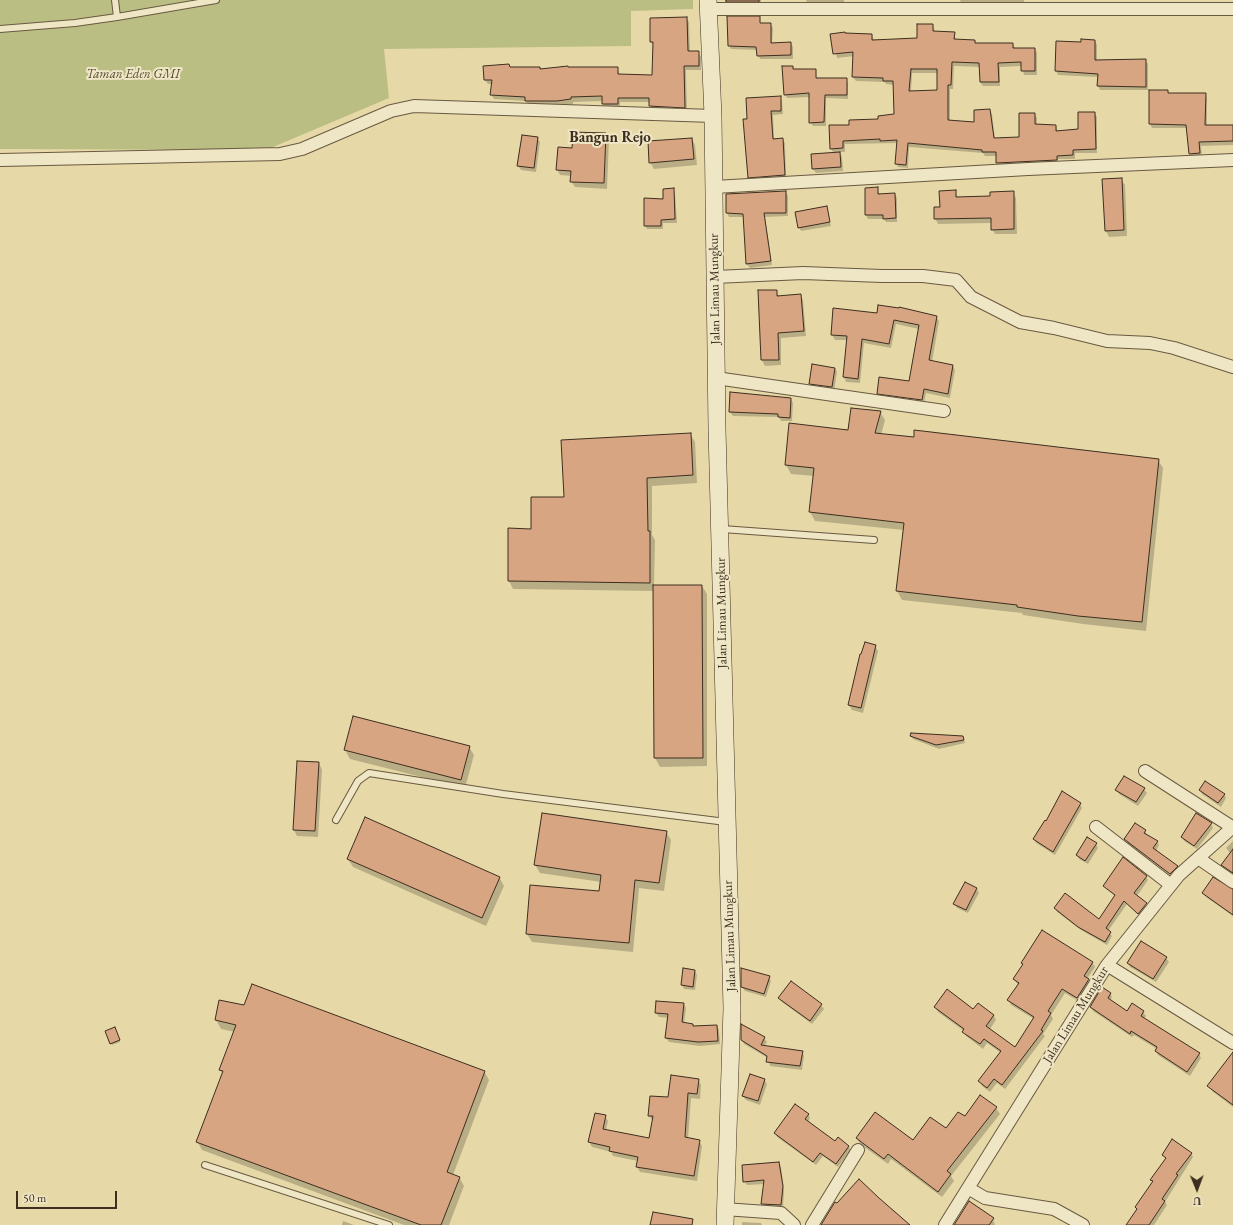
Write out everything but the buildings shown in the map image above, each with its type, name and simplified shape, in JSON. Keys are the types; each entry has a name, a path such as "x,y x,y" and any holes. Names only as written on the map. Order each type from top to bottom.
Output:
{"street":[{"path":"709,4 1213,5 1233,9"},
{"name":"Jalan Limau Mungkur","path":"709,4 713,116 716,378 726,822 732,1008 724,1217"},
{"path":"0,160 280,154 302,149 391,111 414,106 713,116"},
{"path":"714,187 1043,168 1233,160"},
{"path":"715,277 803,274 923,276 956,280 975,300 1020,322 1054,328 1107,341 1150,343 1174,348 1233,367"},
{"path":"716,378 944,411"},
{"path":"1145,771 1233,827"},
{"path":"1096,827 1171,885"},
{"name":"Jalan Limau Mungkur","path":"951,1223 968,1188 1107,965 1171,885 1198,858 1233,827"},
{"path":"1198,858 1233,882"},
{"path":"1107,965 1233,1043"},
{"path":"812,1225 858,1150"},
{"path":"968,1188 990,1199 1054,1209 1083,1225"},
{"path":"724,1217 781,1213 794,1225"}],"lane":[{"path":"115,0 116,17"},
{"path":"0,29 75,23 216,0"},
{"path":"720,529 874,540"},
{"path":"336,820 358,781 369,773 503,794 726,822"},
{"path":"205,1165 389,1225"}],"green space":[{"name":"Taman Eden GMI","path":"0,0 693,0 693,9 631,11 631,46 384,49 389,98 266,150 0,149"}],"district":[{"name":"Bangun Rejo","path":"610,138"}]}
